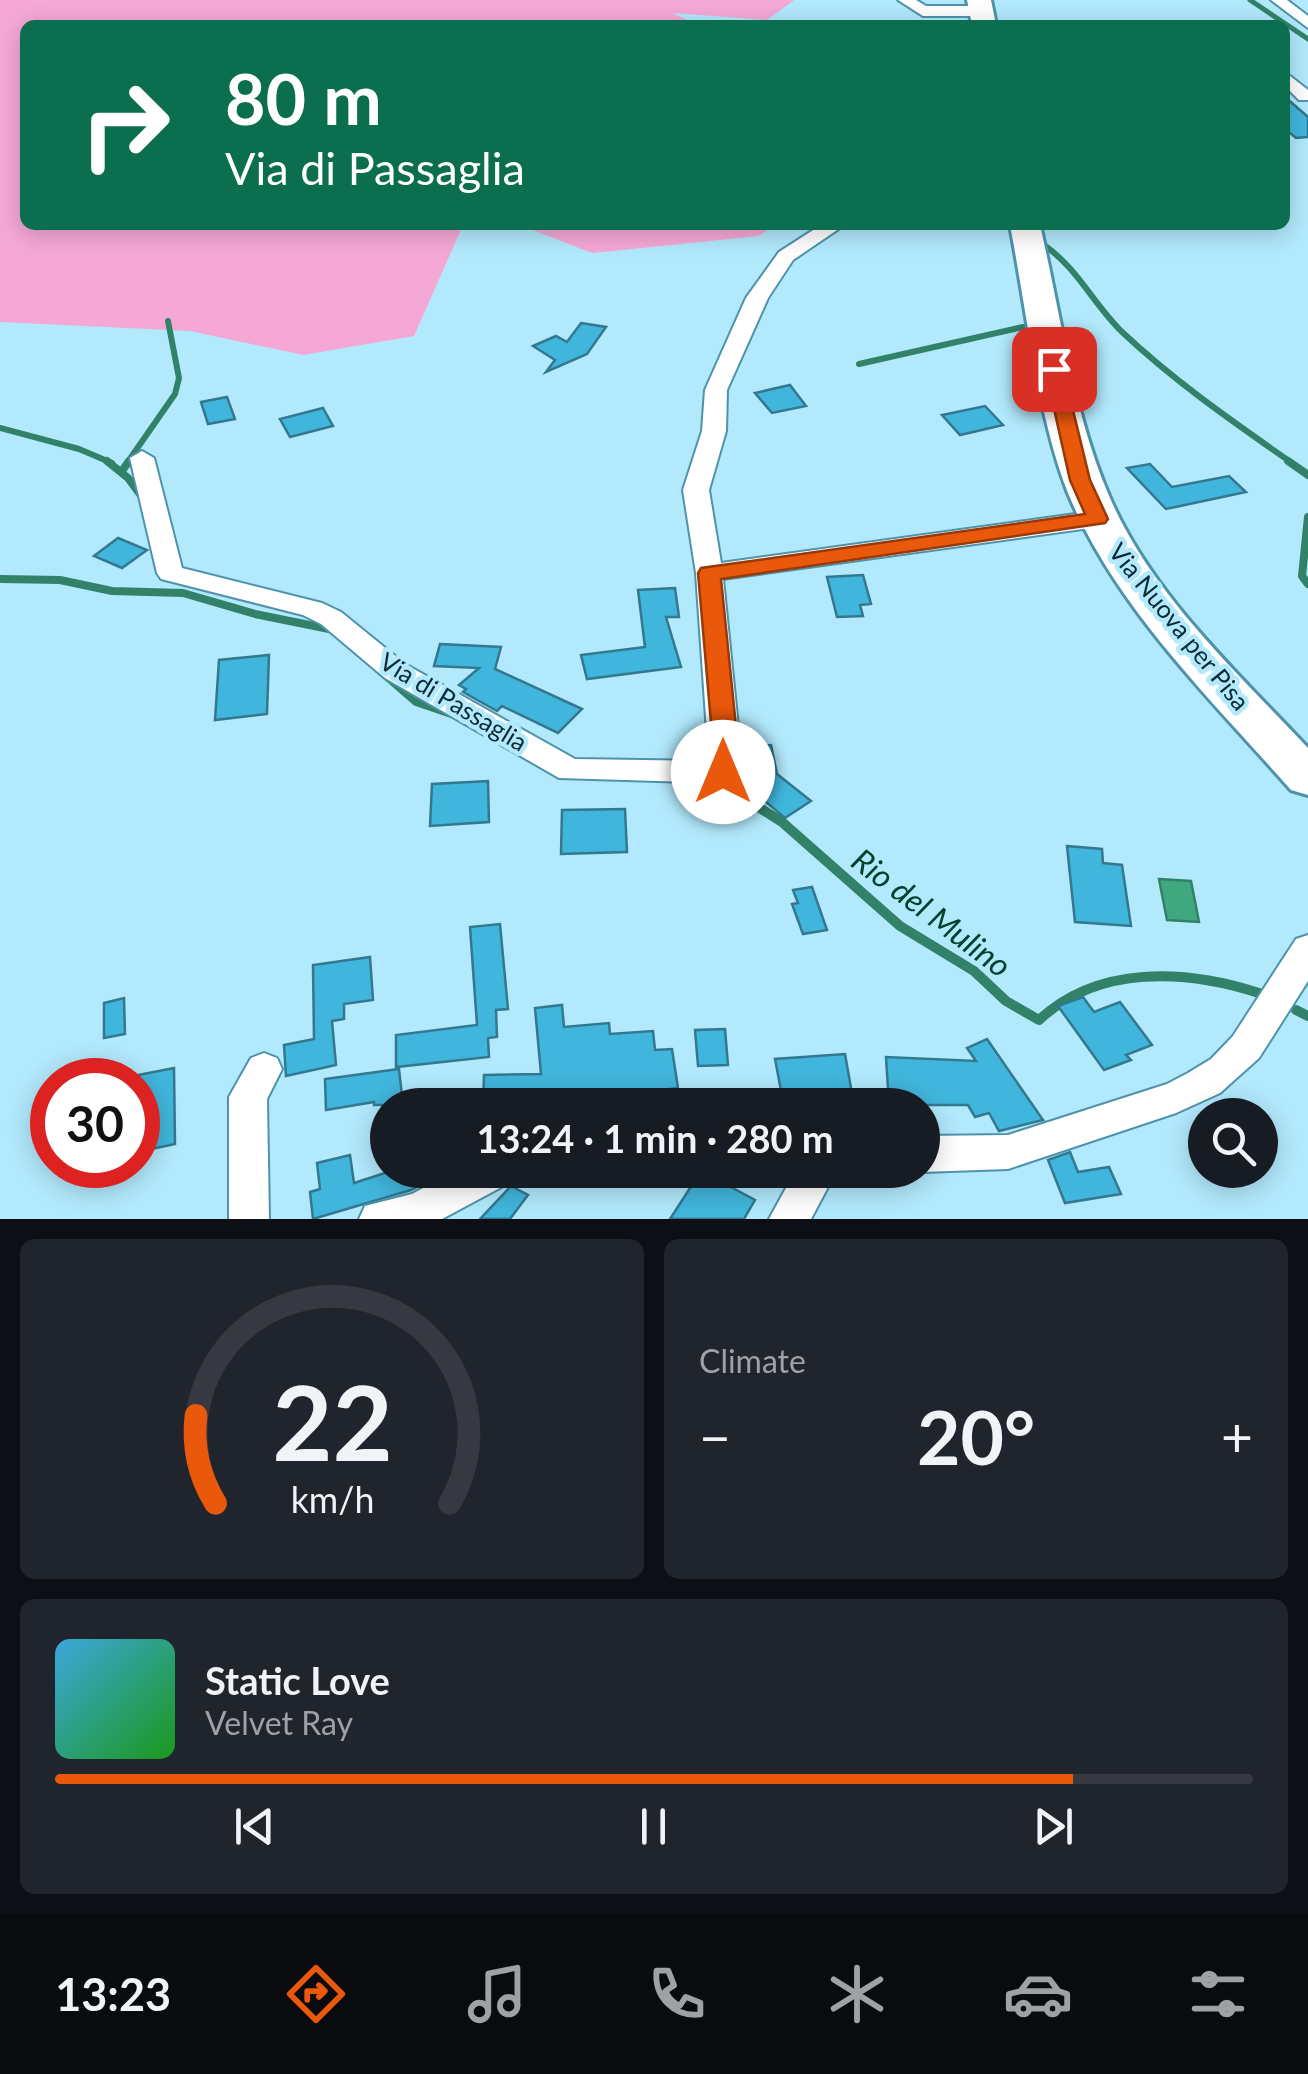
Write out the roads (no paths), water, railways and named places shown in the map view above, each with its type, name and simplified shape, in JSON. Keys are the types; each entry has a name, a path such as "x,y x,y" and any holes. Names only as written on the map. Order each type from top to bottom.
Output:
{"main road":[{"name":"Via Nuova per Pisa","path":"1026,230 1080,480 1098,519 1146,590 1308,778"}],"street":[{"path":"905,0 922,11 982,12"},
{"path":"1278,0 1308,22"},
{"path":"827,230 786,256 756,298 716,390 714,431 696,490 709,573 1098,519"},
{"name":"Via di Passaglia","path":"142,458 170,573 312,609 331,618 394,672 570,770 723,772 725,746 709,573"},
{"path":"940,1154 1008,1152 1176,1097 1203,1084 1227,1068 1244,1047 1308,949"},
{"path":"248,1219 248,1097 264,1069"},
{"path":"403,1217 460,1188"},
{"path":"790,1219 807,1188"}],"waterway":[{"path":"1250,0 1280,20"},
{"path":"1290,27 1308,39"},
{"path":"1044,245 1066,264 1111,320 1141,349 1292,463"},
{"path":"127,463 175,394 179,378 168,321"},
{"path":"859,364 1023,327 1031,329"},
{"name":"Rio del Mulino","path":"0,428 79,449 112,463"},
{"name":"Rio del Mulino","path":"107,461 128,478 142,497"},
{"path":"122,471 129,461"},
{"path":"1288,461 1308,475"},
{"path":"1308,517 1302,576 1308,584"},
{"name":"Rio del Mulino","path":"0,579 60,580 112,591 183,593 255,614 334,630"},
{"name":"Rio del Mulino","path":"378,669 416,702 463,718"},
{"name":"Rio del Mulino","path":"682,781 737,794"},
{"name":"Rio del Mulino","path":"737,794 743,795"},
{"name":"Rio del Mulino","path":"737,794 782,822 900,926 974,971 1006,1001 1039,1020 1088,989 1143,977 1202,979 1259,993"},
{"name":"Rio del Mulino","path":"1296,1010 1308,1016"}]}
